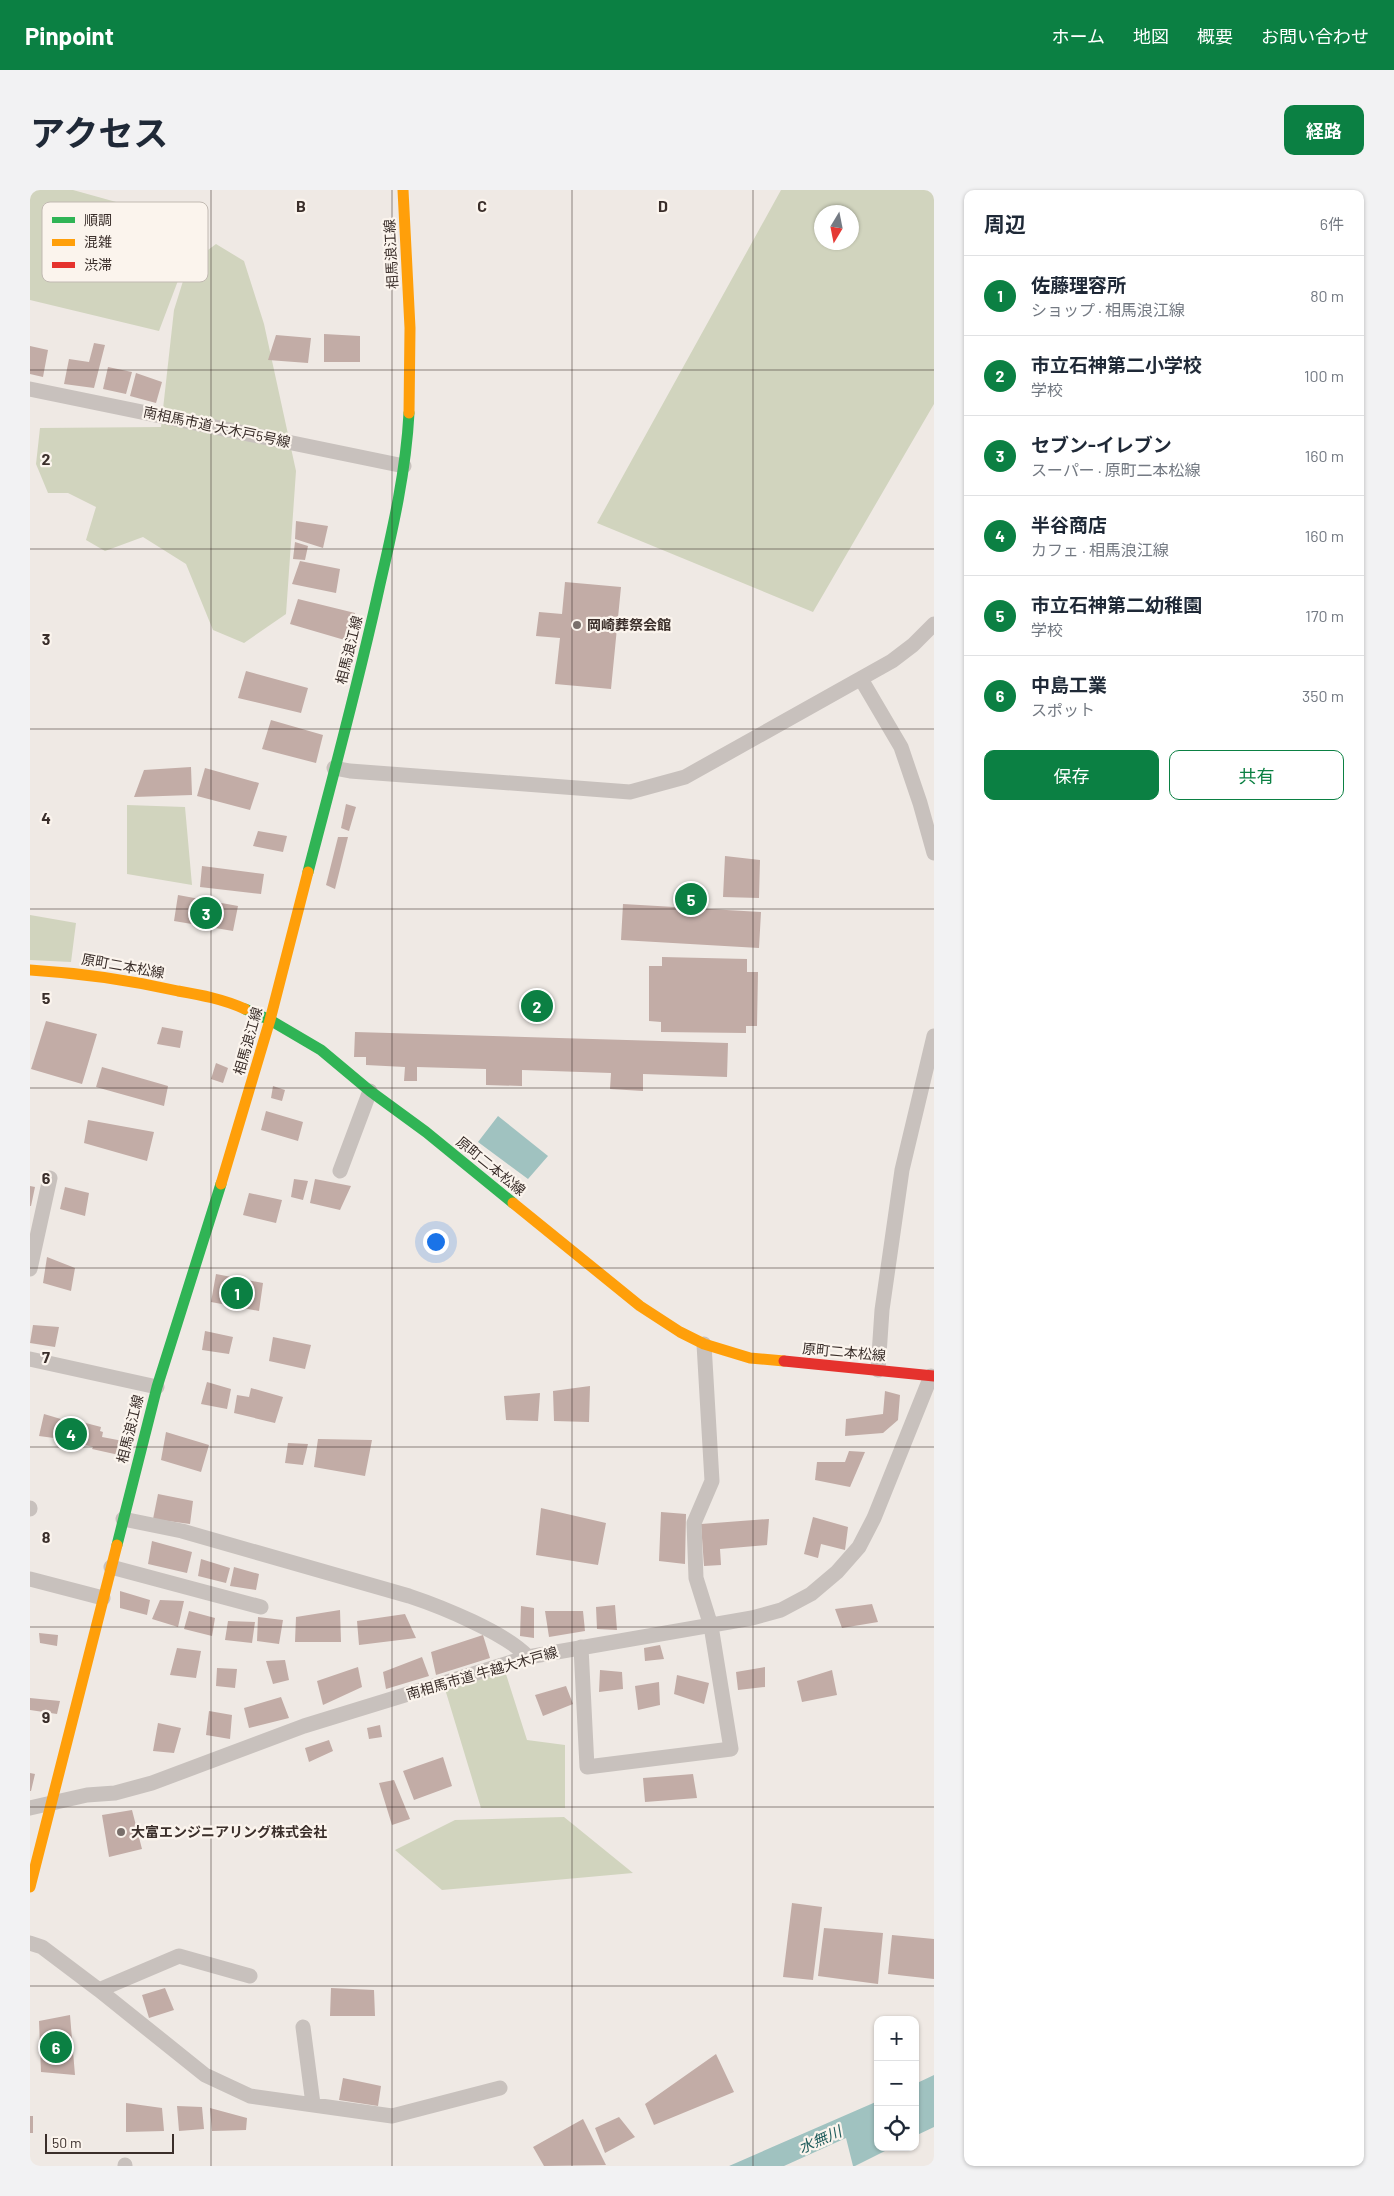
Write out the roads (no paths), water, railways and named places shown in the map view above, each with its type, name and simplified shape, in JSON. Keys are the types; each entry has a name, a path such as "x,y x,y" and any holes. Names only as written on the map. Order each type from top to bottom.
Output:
{"main road":[{"name":"相馬浪江線","path":"30,1887 157,1387 270,1020 367,644 396,514 404,466 410,398 410,338 403,190"},
{"name":"原町二本松線","path":"30,970 79,973 228,1001 270,1020 320,1050 370,1091 426,1132 640,1306 680,1332 704,1344 750,1358 932,1376"}],"street":[{"name":"南相馬市道 大木戸5号線","path":"30,389 404,466"},
{"path":"334,768 350,771 630,792 685,778 861,679 913,645 934,624"},
{"path":"861,679 901,747 934,853"},
{"path":"878,1370 884,1290 902,1170 934,1036"},
{"path":"340,1171 370,1091"},
{"path":"30,1269 50,1178"},
{"path":"582,1647 587,1767 731,1749 714,1656 711,1626 696,1578 694,1523 712,1481 704,1344"},
{"path":"30,1360 157,1387"},
{"name":"南相馬市道 牛越大木戸線","path":"30,1808 87,1795 115,1794 152,1783 304,1726 528,1657 711,1626 781,1610 811,1594 837,1572 858,1547 874,1518 904,1449 932,1376"},
{"path":"123,1519 182,1531 417,1598 499,1635 518,1646 528,1657"},
{"path":"111,1567 261,1607"},
{"path":"30,1579 103,1598"},
{"path":"30,1943 42,1947 205,2075 250,2096 392,2116 500,2088"},
{"path":"99,1990 179,1956 250,1976"},
{"path":"303,2027 313,2104"}],"water":[{"path":"498,1116 548,1156 528,1179 478,1142"},
{"path":"934,2075 934,2127 919,2134 919,2106 919,2082"},
{"name":"水無川","path":"874,2103 874,2151 885,2151 855,2166 853,2166 846,2138 784,2166 729,2166"}],"place":[{"name":"岡崎葬祭会館","path":"577,625"},
{"name":"市立石神第二幼稚園","path":"691,899"},
{"name":"セブン-イレブン","path":"206,913"},
{"name":"市立石神第二小学校","path":"537,1006"},
{"name":"佐藤理容所","path":"237,1293"},
{"name":"半谷商店","path":"71,1434"},
{"name":"大富エンジニアリング株式会社","path":"121,1832"},
{"name":"中島工業","path":"56,2047"}]}
